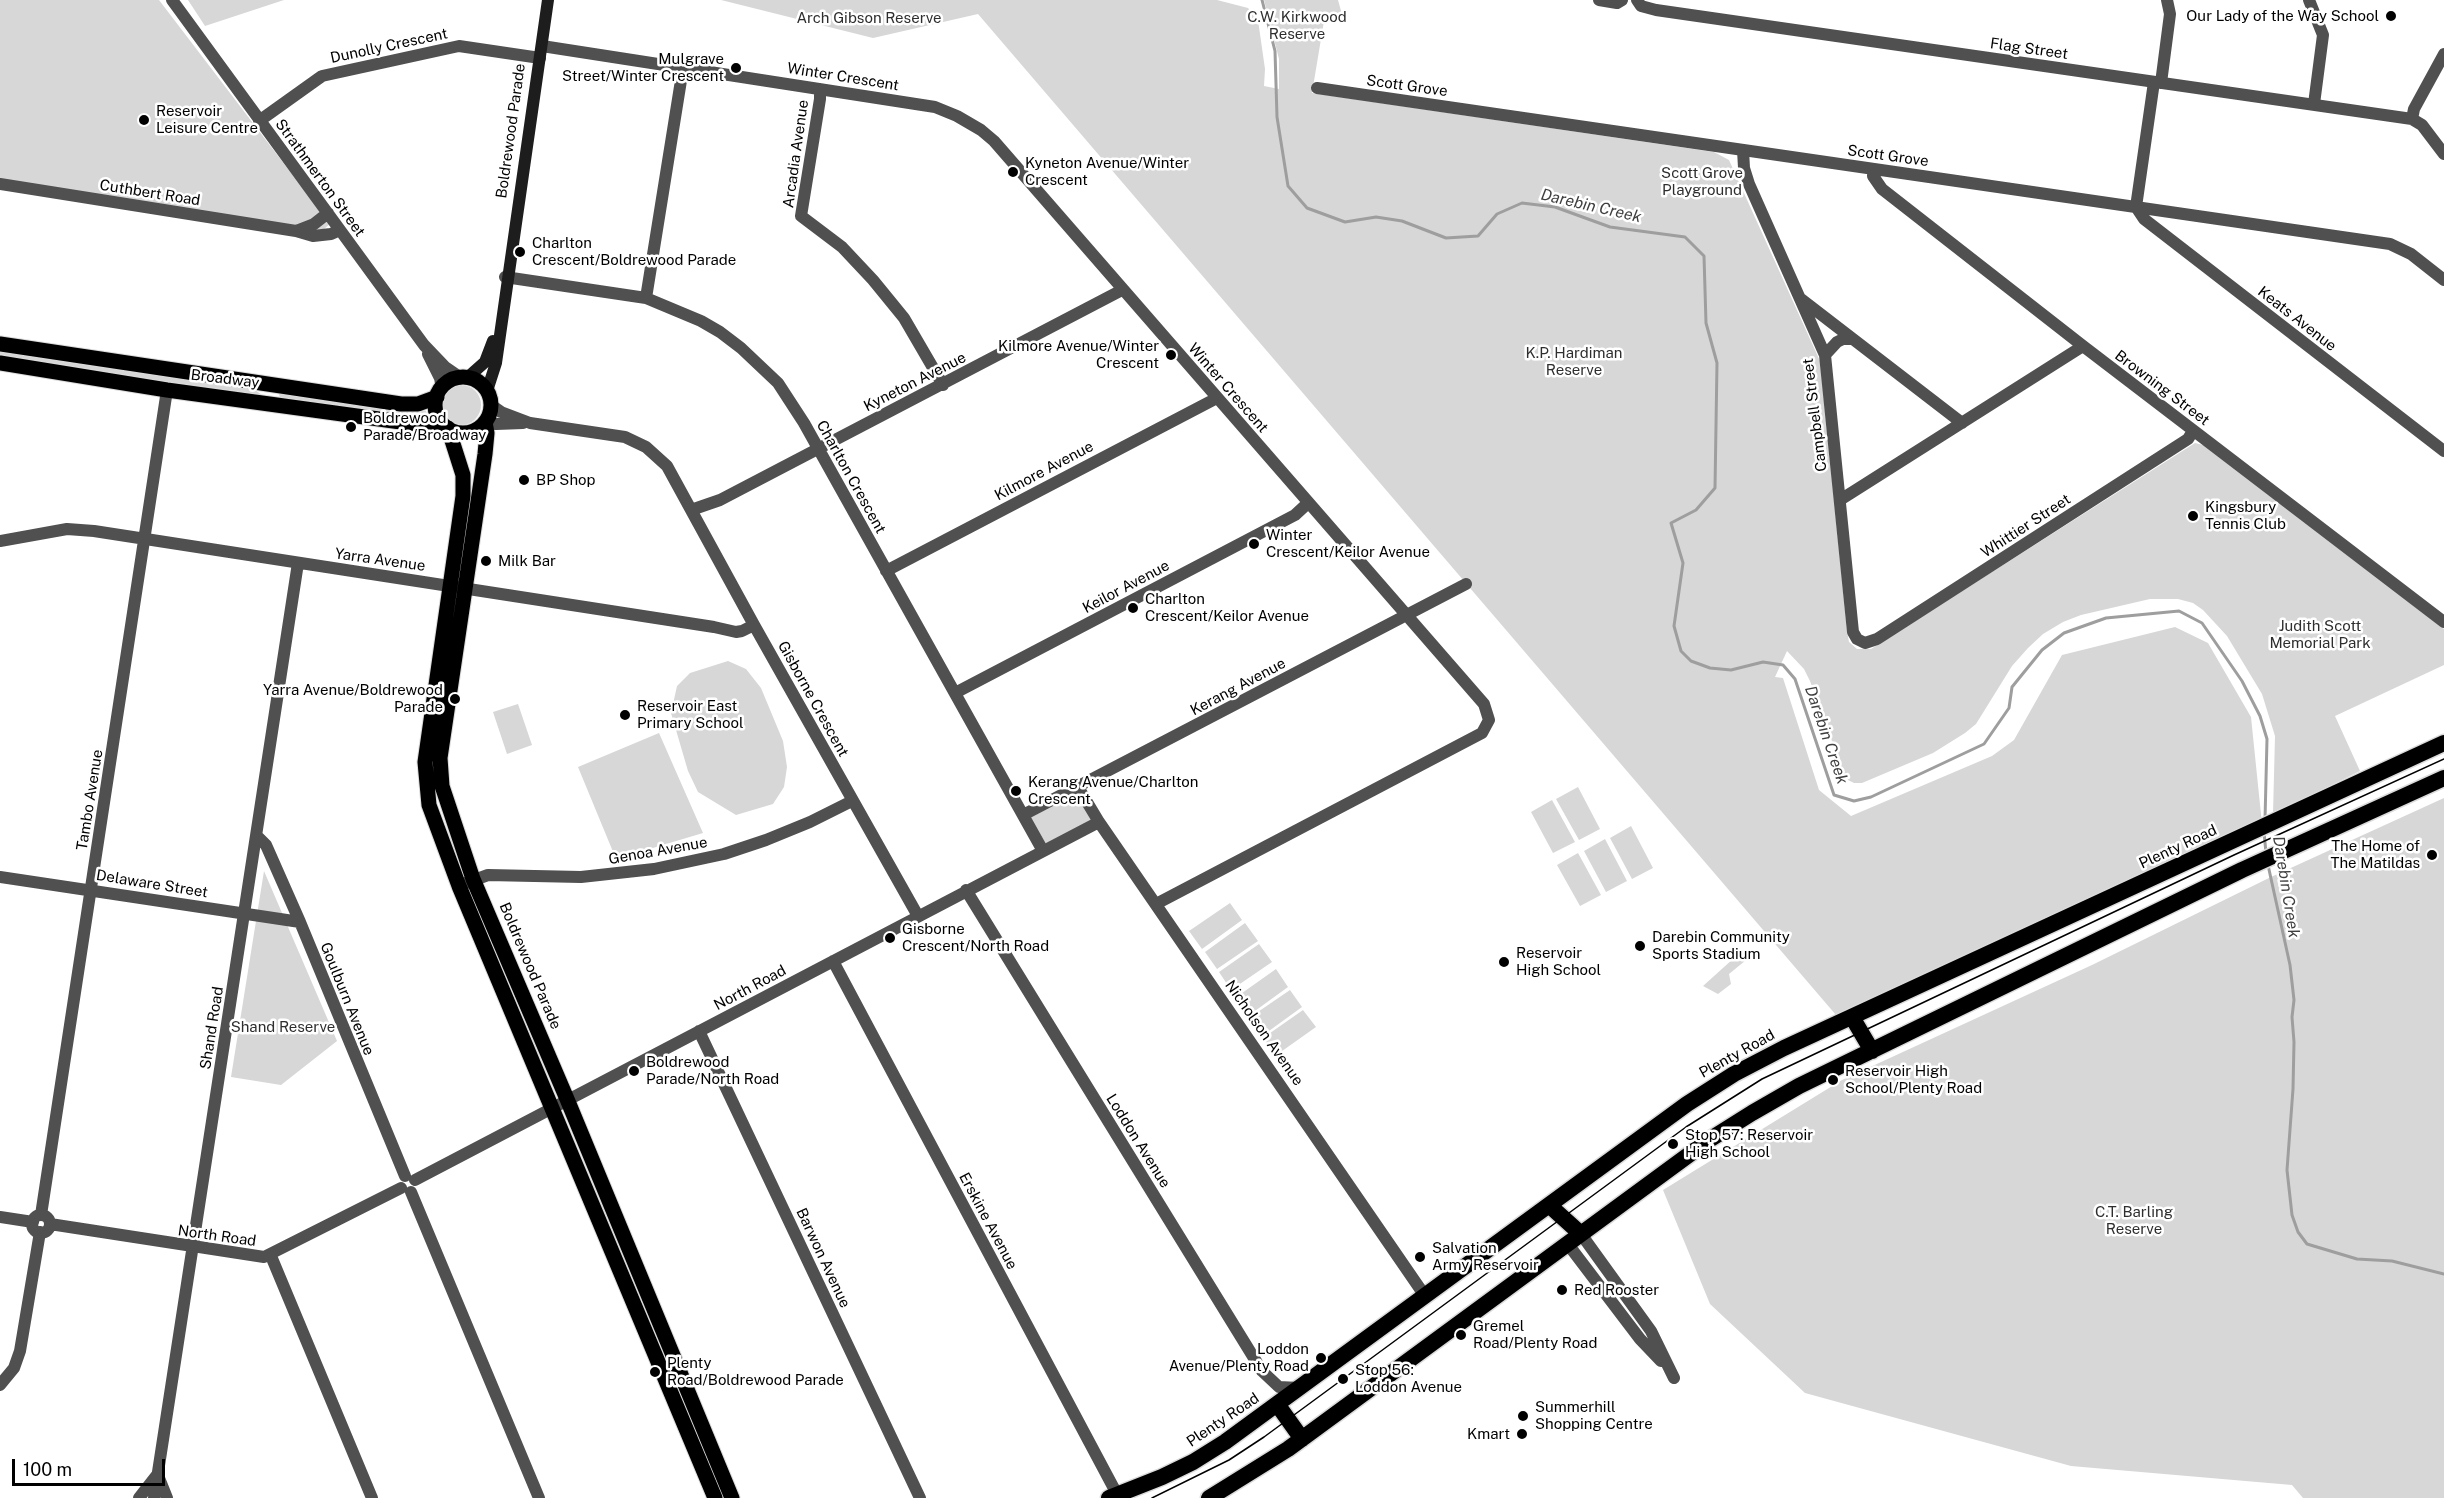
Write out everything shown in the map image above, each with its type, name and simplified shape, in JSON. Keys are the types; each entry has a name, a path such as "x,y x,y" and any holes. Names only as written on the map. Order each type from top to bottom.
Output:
{"highway":[{"name":"Plenty Road","path":"1113,1497 1193,1462 1277,1404 1687,1104 1734,1074 1784,1048 2444,743"},
{"path":"1209,1498 1270,1462 1709,1140 1752,1113 1799,1086 2293,845 2444,778"},
{"path":"1852,1017 1872,1052"},
{"path":"1550,1206 1574,1239"},
{"path":"1277,1404 1302,1439"}],"main road":[{"name":"Boldrewood Parade","path":"489,398 548,0"},
{"name":"Boldrewood Parade","path":"464,378 485,362 492,348 507,274"},
{"name":"Broadway","path":"0,344 401,404 418,404 439,393"},
{"name":"Broadway","path":"0,363 167,390 447,427"},
{"path":"464,378 478,382 489,398 486,422 471,432 459,432 447,427 437,413 439,393 450,381 464,378"},
{"path":"267,384 276,404"},
{"name":"Boldrewood Parade","path":"486,422 487,433 470,500 458,587 440,758 442,786 466,883 552,1109 732,1498"},
{"name":"Boldrewood Parade","path":"447,427 470,500"},
{"name":"Boldrewood Parade","path":"466,883 567,1099 715,1498"}],"street":[{"name":"Strathmerton Street","path":"172,0 424,345 445,367 464,378"},
{"path":"1599,0 1617,3 1622,0"},
{"path":"2136,207 2170,14 2167,0"},
{"path":"2309,0 2323,35 2314,104"},
{"name":"Flag Street","path":"1639,3 1656,10 2412,119"},
{"name":"Dunolly Crescent","path":"259,121 322,76 459,46 541,52"},
{"name":"Winter Crescent","path":"541,52 682,68 935,107 981,130 994,141 1484,705 1489,720 1482,733 1156,904"},
{"path":"2444,54 2414,110 2412,119 2422,125 2444,154"},
{"path":"646,298 682,68"},
{"name":"Scott Grove","path":"1317,88 2390,244 2411,254 2444,280"},
{"name":"Arcadia Avenue","path":"820,89 801,216 842,247 873,280 903,318 943,385"},
{"name":"Campbell Street","path":"1743,150 1744,168 1749,184 1825,355 1853,632 1857,639 1865,643 1871,642"},
{"name":"Browning Street","path":"1873,170 1873,176 1882,189 2193,431 2444,622"},
{"name":"Cuthbert Road","path":"0,184 296,231 313,236 331,234 340,230"},
{"name":"Keats Avenue","path":"2136,207 2144,219 2171,242 2444,451"},
{"path":"296,231 314,224 328,213"},
{"name":"Charlton Crescent","path":"507,274 646,298 701,321 741,348 778,383 818,448 1043,851"},
{"name":"Kyneton Avenue","path":"693,514 1122,290"},
{"path":"1800,298 1962,423"},
{"path":"1825,355 1837,342 1851,339"},
{"name":"Strathmerton Street","path":"424,345 440,378 439,393"},
{"path":"1840,500 2083,346"},
{"name":"Tambo Avenue","path":"0,1385 14,1368 20,1351 167,390"},
{"name":"Gisborne Crescent","path":"489,398 501,412 530,423 625,436 657,455 677,481 683,497 751,621 918,915"},
{"name":"Kilmore Avenue","path":"886,572 1216,398"},
{"path":"486,422 530,423"},
{"name":"Whittier Street","path":"1871,642 2188,439 2193,431"},
{"name":"Keilor Avenue","path":"955,693 1295,515 1308,503"},
{"name":"Yarra Avenue","path":"0,541 67,530 94,531 742,632 751,621"},
{"name":"Shand Road","path":"154,1498 298,563"},
{"name":"Kerang Avenue","path":"1023,815 1466,584"},
{"name":"Nicholson Avenue","path":"1078,787 1099,822 1425,1296"},
{"name":"Genoa Avenue","path":"466,883 488,874 581,877 666,867 724,854 766,840 852,801"},
{"name":"North Road","path":"0,1217 255,1257 270,1256 1099,822"},
{"name":"Goulburn Avenue","path":"257,836 266,845 300,922 539,1498"},
{"name":"Delaware Street","path":"0,877 300,922"},
{"name":"Loddon Avenue","path":"966,890 1262,1371 1279,1387 1299,1388"},
{"name":"Erskine Avenue","path":"833,961 1113,1497"},
{"name":"Barwon Avenue","path":"699,1031 920,1498"},
{"path":"1574,1239 1640,1339 1671,1373"},
{"path":"270,1256 372,1498"},
{"path":"139,1498 158,1474"},
{"path":"158,1474 167,1498"}],"green space":[{"path":"0,0 159,0 330,224 324,229 315,230 0,180"},
{"path":"188,0 284,0 205,26"},
{"name":"K.P. Hardiman Reserve","path":"721,0 1217,0 1248,8 1258,20 1265,69 1264,86 1279,89 1279,59 1264,0 1338,0 1343,18 1325,15 1312,93 1714,152 1729,160 1820,361 1847,631 1849,642 1857,649 1871,649 2195,443 2207,446 2444,629 2444,665 2335,716 2360,771 2273,814 2275,736 2262,694 2227,636 2203,610 2193,603 2178,599 2150,599 2081,615 2063,622 2043,634 2012,666 1976,724 1965,733 1933,753 1862,783 1848,780 1844,774 1810,681 1804,669 1787,651 1775,677 1783,678 1819,790 1851,816 1992,756 2014,740 2062,655 2175,627 2208,643 2251,717 2262,824 1842,1022 978,14 873,38"},
{"path":"0,347 252,388 265,397 0,356"},
{"path":"461,385 475,391 481,405 475,419 461,425 447,419 441,405 447,391"},
{"path":"278,390 398,409 426,411 429,420 280,398"},
{"path":"728,661 746,669 761,688 783,741 787,767 784,787 773,804 736,815 698,792 688,771 671,713 677,686 690,673"},
{"path":"518,704 532,745 507,754 493,712"},
{"path":"659,733 703,833 616,859 578,767"},
{"path":"1078,787 1099,822 1043,851 1023,815"},
{"path":"1578,787 1600,829 1579,840 1556,799"},
{"name":"C.T. Barling Reserve","path":"2444,798 2444,1498 2303,1498 2292,1485 2071,1466 1805,1393 1710,1304 1663,1190 1842,1080 2092,965 2271,877"},
{"path":"1552,800 1575,842 1553,853 1531,812"},
{"path":"1631,826 1653,868 1632,879 1610,838"},
{"path":"1605,839 1627,881 1606,892 1584,851"},
{"path":"1578,853 1601,895 1580,906 1557,865"},
{"name":"Shand Reserve","path":"264,871 337,1041 281,1085 231,1077"},
{"path":"1230,903 1242,920 1202,949 1189,931"},
{"path":"1245,923 1258,941 1217,969 1205,952"},
{"path":"1259,944 1272,962 1231,990 1219,972"},
{"path":"1744,949 1751,956 1729,974 1731,984 1718,994 1703,986"},
{"path":"1276,969 1288,987 1248,1016 1235,998"},
{"path":"1290,990 1302,1007 1262,1036 1249,1018"},
{"path":"1303,1010 1316,1027 1275,1056 1263,1038"}],"waterway":[{"name":"Darebin Creek","path":"1262,0 1275,51 1277,117 1288,186 1307,208 1345,222 1376,217 1402,221 1446,238 1478,236 1497,214 1522,203 1555,207 1610,227 1685,237 1704,256 1706,323 1717,363 1715,488 1696,510 1671,523 1683,563 1674,626 1681,651 1691,661 1710,668 1731,670 1763,662 1783,665 1795,679 1834,795 1854,801 1871,797 1984,744 2009,708 2012,687 2042,650 2064,633 2106,618 2179,611 2202,623 2242,681 2260,716 2267,739 2265,820"},
{"name":"Darebin Creek","path":"2264,832 2266,853"},
{"name":"Darebin Creek","path":"2268,865 2290,965 2294,1000 2292,1017 2293,1089 2287,1170 2292,1215 2298,1232 2307,1244 2357,1259 2392,1261 2444,1274"}],"tram line":[{"path":"1152,1498 1229,1460 1264,1437 1686,1127 1762,1079 2234,855 2444,759"}],"place":[{"name":"Our Lady of the Way School","path":"2391,16"},
{"name":"Mulgrave Street/Winter Crescent","path":"736,68"},
{"name":"Reservoir Leisure Centre","path":"144,120"},
{"name":"Kyneton Avenue/Winter Crescent","path":"1013,172"},
{"name":"Charlton Crescent/Boldrewood Parade","path":"520,252"},
{"name":"Kilmore Avenue/Winter Crescent","path":"1171,355"},
{"name":"Boldrewood Parade/Broadway","path":"351,427"},
{"name":"BP Shop","path":"524,480"},
{"name":"Kingsbury Tennis Club","path":"2193,516"},
{"name":"Winter Crescent/Keilor Avenue","path":"1254,544"},
{"name":"Milk Bar","path":"486,561"},
{"name":"Charlton Crescent/Keilor Avenue","path":"1133,608"},
{"name":"Yarra Avenue/Boldrewood Parade","path":"455,699"},
{"name":"Reservoir East Primary School","path":"625,715"},
{"name":"Kerang Avenue/Charlton Crescent","path":"1016,791"},
{"name":"The Home of The Matildas","path":"2432,855"},
{"name":"Gisborne Crescent/North Road","path":"890,938"},
{"name":"Darebin Community Sports Stadium","path":"1640,946"},
{"name":"Reservoir High School","path":"1504,962"},
{"name":"Boldrewood Parade/North Road","path":"634,1071"},
{"name":"Reservoir High School/Plenty Road","path":"1833,1080"},
{"name":"Stop 57: Reservoir High School","path":"1673,1144"},
{"name":"Salvation Army Reservoir","path":"1420,1257"},
{"name":"Red Rooster","path":"1562,1290"},
{"name":"Gremel Road/Plenty Road","path":"1461,1335"},
{"name":"Loddon Avenue/Plenty Road","path":"1321,1358"},
{"name":"Plenty Road/Boldrewood Parade","path":"655,1372"},
{"name":"Stop 56: Loddon Avenue","path":"1343,1379"},
{"name":"Summerhill Shopping Centre","path":"1523,1416"},
{"name":"Kmart","path":"1522,1434"}],"park label":[{"name":"Arch Gibson Reserve","path":"869,18"},
{"name":"C.W. Kirkwood Reserve","path":"1297,26"},
{"name":"Scott Grove Playground","path":"1702,182"},
{"name":"Judith Scott Memorial Park","path":"2320,634"}]}
